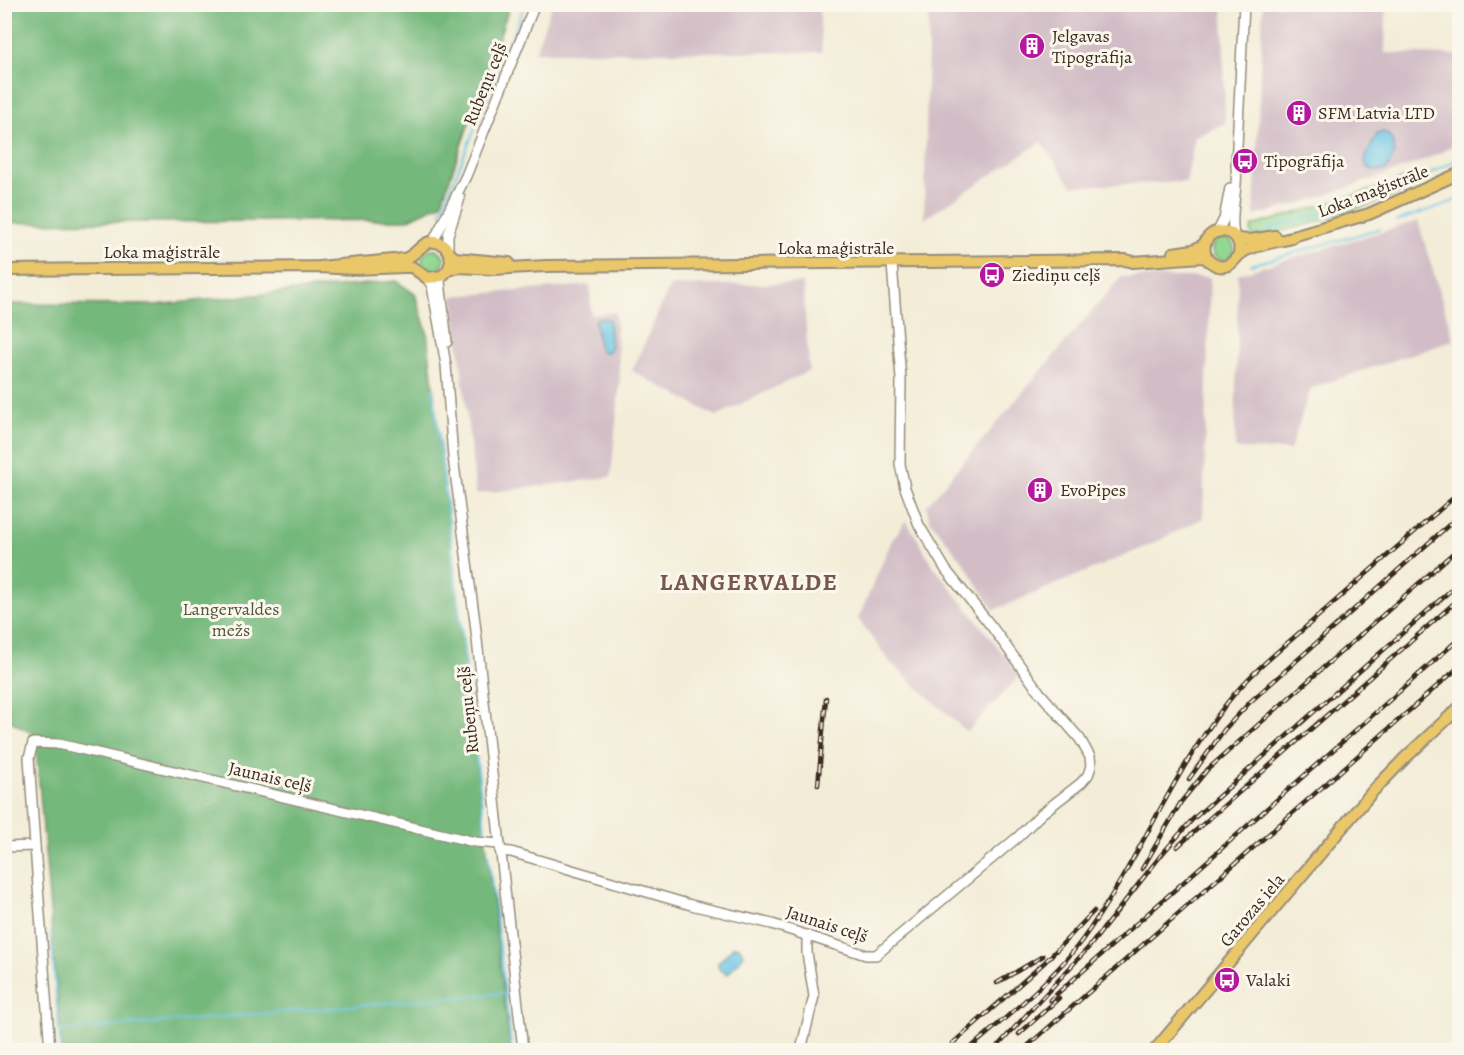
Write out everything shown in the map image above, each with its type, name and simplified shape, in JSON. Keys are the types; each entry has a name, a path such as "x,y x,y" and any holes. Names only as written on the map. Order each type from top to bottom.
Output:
{"main road":[{"name":"Loka maģistrāle","path":"1126,260 1133,262 1201,257 1222,267 1233,263 1244,251 1369,214 1460,173"},
{"name":"Loka maģistrāle","path":"427,278 459,267 494,269 546,266 1126,260 1192,250 1205,244 1210,236 1218,231 1250,240 1288,234 1296,236"},
{"path":"1236,237 1240,249 1239,254"},
{"name":"Loka maģistrāle","path":"319,267 404,259 415,254 424,244 433,242 441,244 455,258 546,266"},
{"path":"1205,244 1207,258"},
{"path":"445,273 451,262 449,252"},
{"path":"415,254 414,264 417,270 427,278"},
{"name":"Loka maģistrāle","path":"4,270 319,267 354,269 412,267 417,270"},
{"name":"Garozas iela","path":"1155,1050 1373,791 1460,707"}],"street":[{"name":"Rubeņu ceļš","path":"433,242 466,176 535,4"},
{"path":"1236,237 1232,221 1238,176 1236,166 1244,4"},
{"path":"1218,231 1224,219 1236,166"},
{"name":"Rubeņu ceļš","path":"449,252 448,235 466,184 466,176"},
{"name":"Jaunais ceļš","path":"34,846 30,759 33,743 59,744 500,848 700,907 772,924 866,955 876,955 1020,836 1041,814 1081,783 1088,775 1091,766 1090,757 1080,739 1040,693 992,627 945,570 919,525 905,488 900,464 901,391 892,264"},
{"name":"Rubeņu ceļš","path":"445,273 440,281 448,355 446,365"},
{"name":"Rubeņu ceļš","path":"427,278 432,286 446,365 452,447 475,622 523,1050"},
{"path":"4,847 34,846 50,1050"},
{"path":"801,1050 814,996 807,953 807,935"}],"shaded area":[{"path":"552,4 819,5 822,52 535,52"},
{"path":"929,5 1107,5 1111,10 1223,7 1225,123 1195,137 1186,182 1072,186 1041,142 924,219"},
{"path":"1263,5 1386,5 1385,53 1459,55 1459,141 1442,152 1407,167 1306,202 1254,216"},
{"path":"1418,221 1454,340 1311,388 1290,450 1235,449 1238,274"},
{"path":"1121,277 1210,277 1203,518 1150,545 994,610 964,563 930,520 926,506"},
{"path":"803,283 809,371 716,416 632,371 670,286"},
{"path":"590,285 591,315 615,312 620,379 611,477 476,494 453,296"},
{"path":"906,520 934,567 1020,675 967,732 890,662 858,619 892,540"}],"green space":[{"path":"4,5 510,5 441,204 407,220 5,223"},
{"path":"1410,178 1415,182 1414,187 1374,203 1315,223 1252,237 1253,226 1391,184 1397,190 1399,189 1397,181"},
{"path":"1223,238 1231,241 1234,249 1231,257 1223,260 1215,257 1212,249 1215,241"},
{"path":"433,249 441,252 444,260 441,268 433,271 425,268 422,260 425,252"},
{"name":"Langervaldes mežs","path":"396,281 415,294 427,332 510,1050 62,1050 35,735 5,718 5,304 155,305"}],"water":[{"path":"1383,132 1393,143 1395,153 1387,169 1376,171 1366,166 1365,159 1377,134"},
{"path":"597,318 609,319 611,347 607,352 599,349 595,321"},
{"path":"734,946 739,947 744,954 728,974 719,969 718,963"}],"waterway":[{"path":"441,212 525,4"},
{"path":"1427,175 1460,158"},
{"path":"1268,229 1391,192"},
{"path":"1397,221 1452,202 1460,197"},
{"path":"1251,265 1379,229"},
{"path":"433,389 486,838"},
{"path":"488,853 512,1050"},
{"path":"51,933 60,1050"},
{"path":"58,1031 505,993"}],"railway":[{"path":"968,1050 1043,984 1082,940 1120,882 1188,760 1237,691 1270,659 1460,492"},
{"path":"1189,779 1224,730 1250,702 1460,515"},
{"path":"1142,869 1181,802 1207,770 1460,547"},
{"path":"994,1050 1089,947 1162,854 1192,820 1460,582"},
{"path":"1177,847 1460,598"},
{"path":"1050,1000 1460,638"},
{"path":"1023,1050 1460,666"},
{"path":"818,785 826,698"},
{"path":"952,1044 1045,962 1094,911"},
{"path":"997,983 1043,956"},
{"path":"1019,1034 1059,998"}],"place":[{"name":"Jelgavas Tipogrāfija","path":"1032,46"},
{"name":"SFM Latvia LTD","path":"1299,113"},
{"name":"Tipogrāfija","path":"1245,161"},
{"name":"Ziediņu ceļš","path":"992,275"},
{"name":"EvoPipes","path":"1040,490"},
{"name":"Valaki","path":"1227,980"}],"district":[{"name":"LANGERVALDE","path":"749,582"}]}
